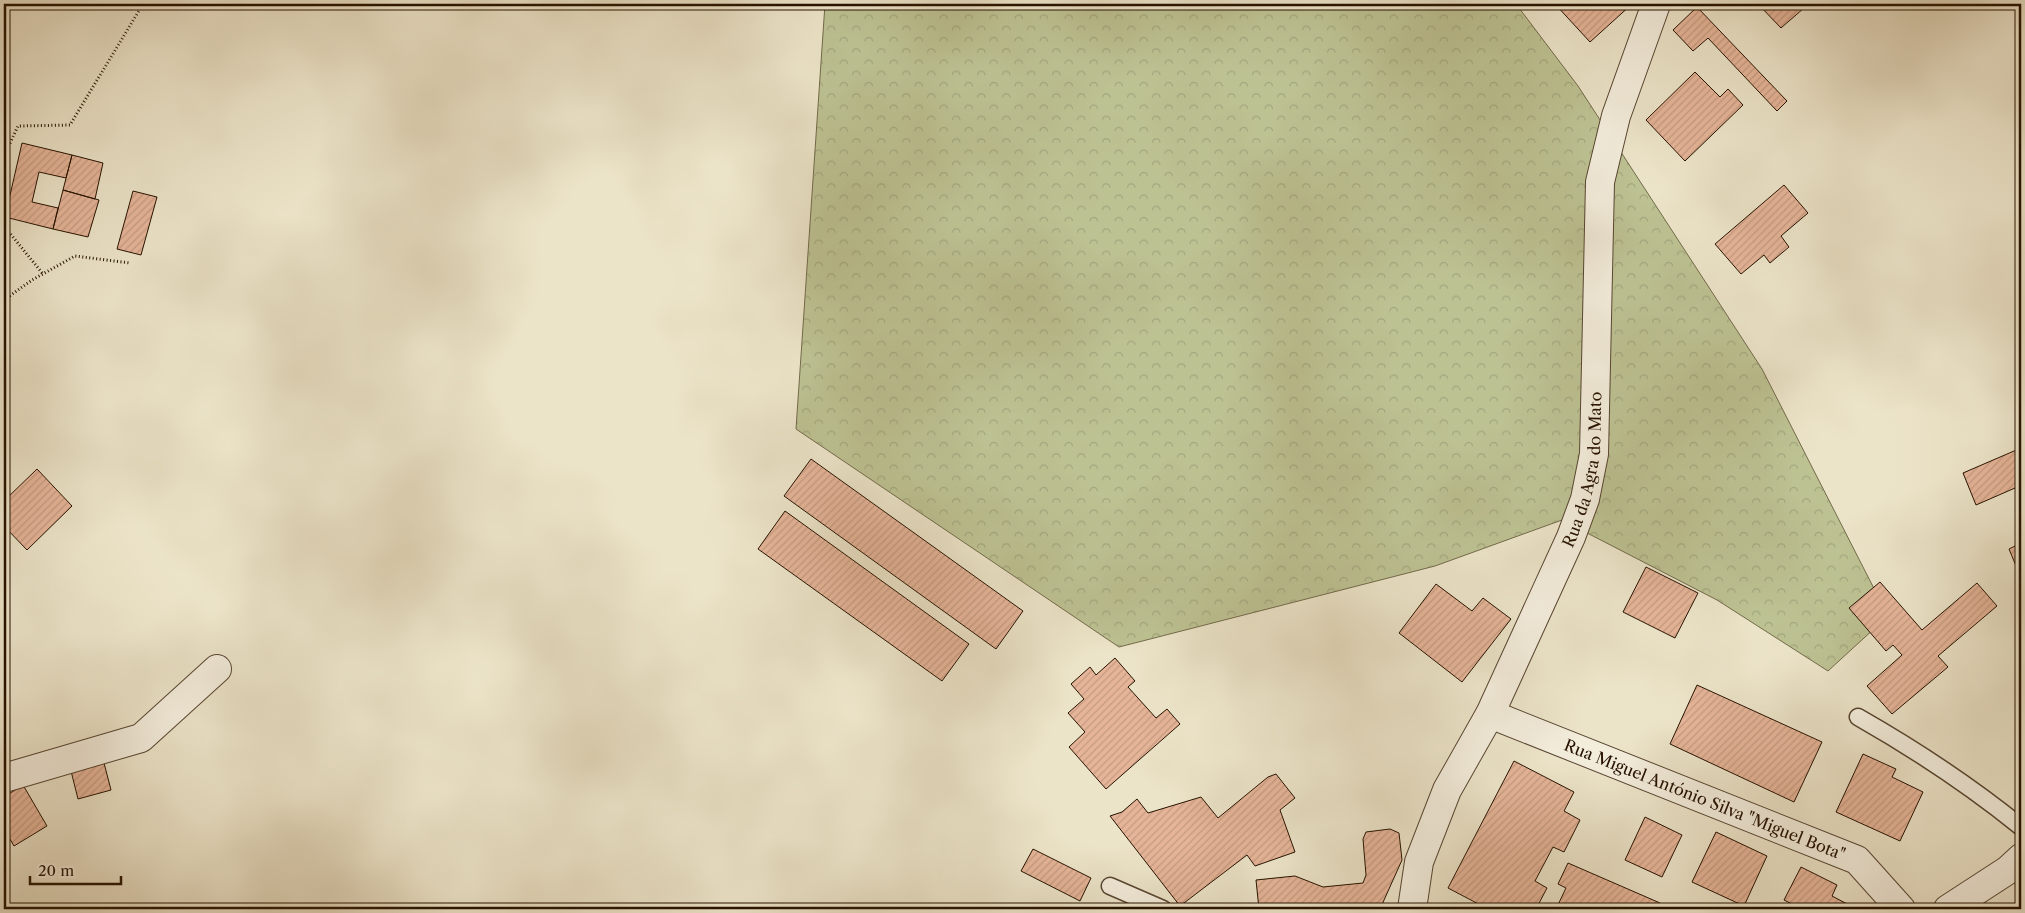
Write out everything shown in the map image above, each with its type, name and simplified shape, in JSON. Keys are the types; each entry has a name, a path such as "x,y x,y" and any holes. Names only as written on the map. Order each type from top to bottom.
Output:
{"street":[{"name":"Rua da Agra do Mato","path":"1412,909 1419,862 1447,790 1490,714 1571,537 1585,499 1594,454 1600,182 1616,116 1656,4"},
{"path":"4,778 141,738 217,669"},
{"name":"Rua Miguel António Silva \"Miguel Bota\"","path":"1490,714 1857,860 1901,909"},
{"path":"1948,909 2017,870"}],"lane":[{"path":"1858,717 1916,750 1952,774 2021,827"},
{"path":"1110,886 1162,909"}],"path":[{"path":"4,156 18,126 70,125 143,4"},
{"path":"4,226 43,274"},
{"path":"4,300 43,274 75,256 130,263"}],"green space":[{"path":"825,4 1516,4 1578,86 1762,369 1888,616 1828,671 1717,600 1562,520 1435,566 1119,647 796,429"}],"building":[{"path":"1555,4 1632,4 1590,42"},
{"path":"1758,4 1800,4 1804,8 1781,28"},
{"path":"1697,7 1787,101 1777,111 1708,38 1693,51 1673,30"},
{"path":"1695,72 1720,97 1728,89 1743,105 1685,161 1646,120"},
{"path":"22,143 72,155 66,178 39,172 32,202 58,208 53,229 5,217"},
{"path":"72,155 103,163 95,199 63,190"},
{"path":"1784,185 1808,213 1781,236 1789,247 1770,263 1764,255 1741,274 1715,244"},
{"path":"63,190 99,200 88,237 53,229"},
{"path":"133,191 157,197 141,255 117,249"},
{"path":"2021,448 2021,503 2015,488 1976,505 1963,473"},
{"path":"811,459 1023,611 996,649 784,496"},
{"path":"37,469 72,506 27,550 4,526 4,501"},
{"path":"785,511 969,644 942,681 758,549"},
{"path":"2021,543 2021,578 2009,549"},
{"path":"1646,567 1698,593 1675,638 1623,612"},
{"path":"1880,582 1922,630 1977,583 1997,606 1938,656 1948,667 1892,714 1867,686 1902,655 1893,645 1886,651 1849,608"},
{"path":"1436,584 1472,611 1483,598 1511,619 1462,682 1399,633"},
{"path":"1115,658 1135,681 1128,687 1156,718 1167,709 1180,724 1106,789 1069,747 1085,732 1068,713 1084,699 1071,684 1090,667 1096,675"},
{"path":"1697,685 1822,742 1794,802 1670,744"},
{"path":"1863,754 1896,769 1892,777 1923,792 1900,841 1836,812"},
{"path":"1514,761 1574,792 1564,811 1580,820 1564,852 1553,847 1535,881 1547,888 1536,909 1488,909 1448,888"},
{"path":"104,763 111,790 78,799 71,771"},
{"path":"1276,774 1295,798 1280,810 1295,852 1255,866 1247,855 1180,906 1110,816 1122,812 1137,799 1148,813 1201,797 1218,818 1268,777"},
{"path":"23,785 47,826 14,846 4,829 4,797"},
{"path":"1645,817 1682,835 1662,877 1625,860"},
{"path":"1390,829 1399,833 1402,860 1380,909 1259,909 1256,880 1295,876 1323,887 1363,883 1366,875 1363,839 1366,832"},
{"path":"1716,832 1767,856 1744,906 1692,882"},
{"path":"1033,849 1091,878 1080,901 1021,871"},
{"path":"1568,863 1660,903 1657,909 1556,909 1566,888 1558,884"},
{"path":"1801,867 1837,885 1832,896 1851,906 1850,909 1802,909 1784,900"}]}
